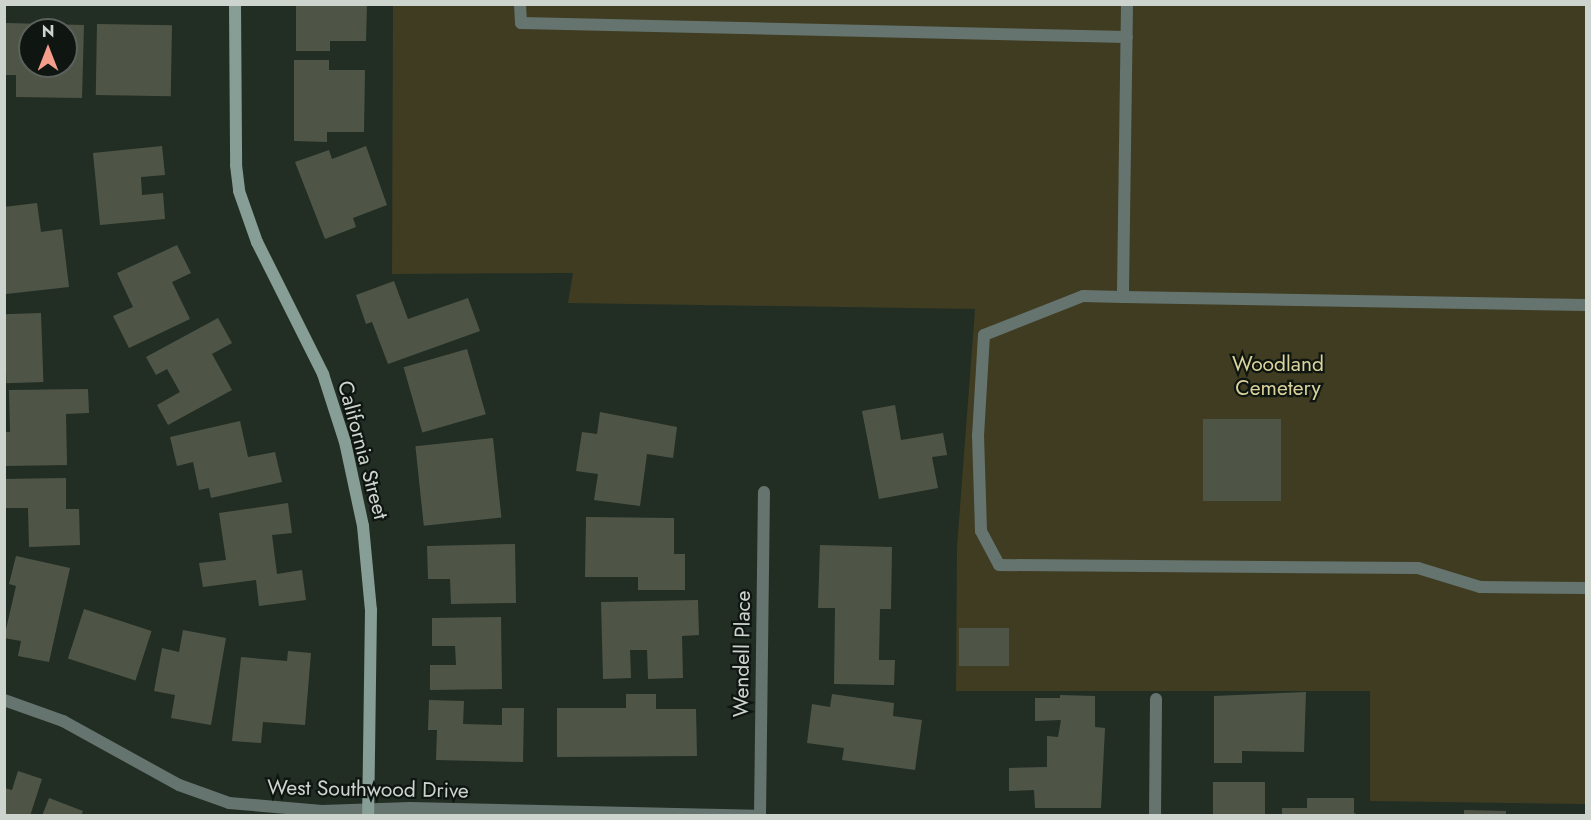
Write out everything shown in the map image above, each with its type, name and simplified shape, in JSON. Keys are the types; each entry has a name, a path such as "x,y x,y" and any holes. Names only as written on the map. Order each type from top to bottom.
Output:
{"street":[{"name":"California Street","path":"235,4 235,154 239,191 257,242 323,374 345,442 363,526 371,610 368,813"},
{"path":"520,4 520,23 1127,37"},
{"path":"1123,297 1127,4"},
{"path":"1587,305 1083,296 984,335 978,435 981,531 999,566 1418,568 1480,587 1587,588"},
{"name":"Wendell Place","path":"757,816 764,492"},
{"path":"1155,816 1156,699"},
{"name":"West Southwood Drive","path":"4,700 63,721 179,785 229,803 292,810 368,813 410,808 757,816"}],"green space":[{"name":"Woodland Cemetery","path":"393,5 1586,5 1586,804 1370,801 1370,691 956,691 957,547 975,309 568,303 573,273 392,274"}],"building":[{"path":"296,4 367,4 366,41 330,41 330,51 296,51"},
{"path":"6,23 18,23 18,78 78,78 78,25 84,25 82,98 16,97 16,75 5,75"},
{"path":"97,24 172,25 171,96 96,95"},
{"path":"294,60 329,60 329,70 365,70 364,132 327,132 327,142 294,141"},
{"path":"162,146 165,175 141,177 142,195 163,193 165,219 100,225 93,153"},
{"path":"366,146 387,205 353,218 356,227 325,239 295,162 329,150 332,159"},
{"path":"37,203 41,232 62,229 69,287 6,294 4,207"},
{"path":"177,245 191,273 172,282 190,319 129,348 113,316 133,307 117,273"},
{"path":"394,281 408,319 468,298 480,331 388,364 372,322 366,324 356,295"},
{"path":"41,313 43,382 6,383 4,314"},
{"path":"218,318 232,343 212,354 232,390 168,425 157,405 180,392 167,369 156,375 146,357"},
{"path":"467,349 486,414 422,433 404,367"},
{"path":"88,389 89,413 66,414 67,465 4,466 4,432 10,432 9,390"},
{"path":"895,405 901,440 943,433 947,455 932,457 938,488 879,499 862,411"},
{"path":"600,412 677,427 673,458 647,454 640,506 594,500 598,474 576,471 582,432 597,434"},
{"path":"1203,419 1281,419 1281,501 1203,501"},
{"path":"240,421 248,457 275,452 282,482 211,498 209,488 199,490 193,462 177,466 170,437"},
{"path":"493,438 501,518 424,526 415,446"},
{"path":"66,478 66,509 79,509 80,545 29,547 28,508 5,508 4,479"},
{"path":"288,503 292,533 272,535 277,574 302,570 306,600 259,606 256,580 203,587 199,563 226,560 219,513"},
{"path":"586,517 674,518 674,554 685,554 685,590 638,590 638,577 585,577"},
{"path":"515,544 516,603 451,604 450,579 428,579 427,546"},
{"path":"820,545 892,547 891,609 880,609 879,660 895,660 894,685 834,684 835,608 818,608"},
{"path":"16,556 70,568 49,662 18,656 21,641 4,638 16,586 9,584"},
{"path":"698,600 699,635 682,636 683,678 648,679 647,650 630,650 631,678 603,679 601,602"},
{"path":"84,609 152,631 135,680 68,658"},
{"path":"501,617 502,689 430,690 430,665 456,665 455,646 432,646 432,618"},
{"path":"959,628 1009,628 1009,666 959,666"},
{"path":"183,630 226,638 211,725 171,718 175,695 154,691 162,648 179,652"},
{"path":"288,651 311,653 305,725 263,722 261,743 232,741 241,657 287,661"},
{"path":"1306,692 1304,752 1242,751 1242,763 1214,763 1214,696"},
{"path":"626,694 656,694 656,709 696,709 697,756 557,757 557,708 626,708"},
{"path":"832,694 894,703 893,716 922,720 915,770 842,760 844,748 807,743 812,704 830,707"},
{"path":"1060,695 1095,696 1095,727 1105,728 1101,808 1035,808 1034,790 1009,791 1009,768 1047,767 1047,736 1058,737 1061,720 1035,721 1035,698 1060,698"},
{"path":"429,700 464,701 463,724 502,725 502,708 524,708 523,762 436,760 437,730 428,730"},
{"path":"18,771 42,779 30,816 4,816 4,788 12,790"},
{"path":"1213,782 1265,782 1265,816 1213,816"},
{"path":"49,798 83,811 81,816 42,816"},
{"path":"1307,798 1354,798 1354,813 1361,816 1282,816 1282,808 1307,808"},
{"path":"1464,810 1506,811 1506,816 1464,816"}]}
